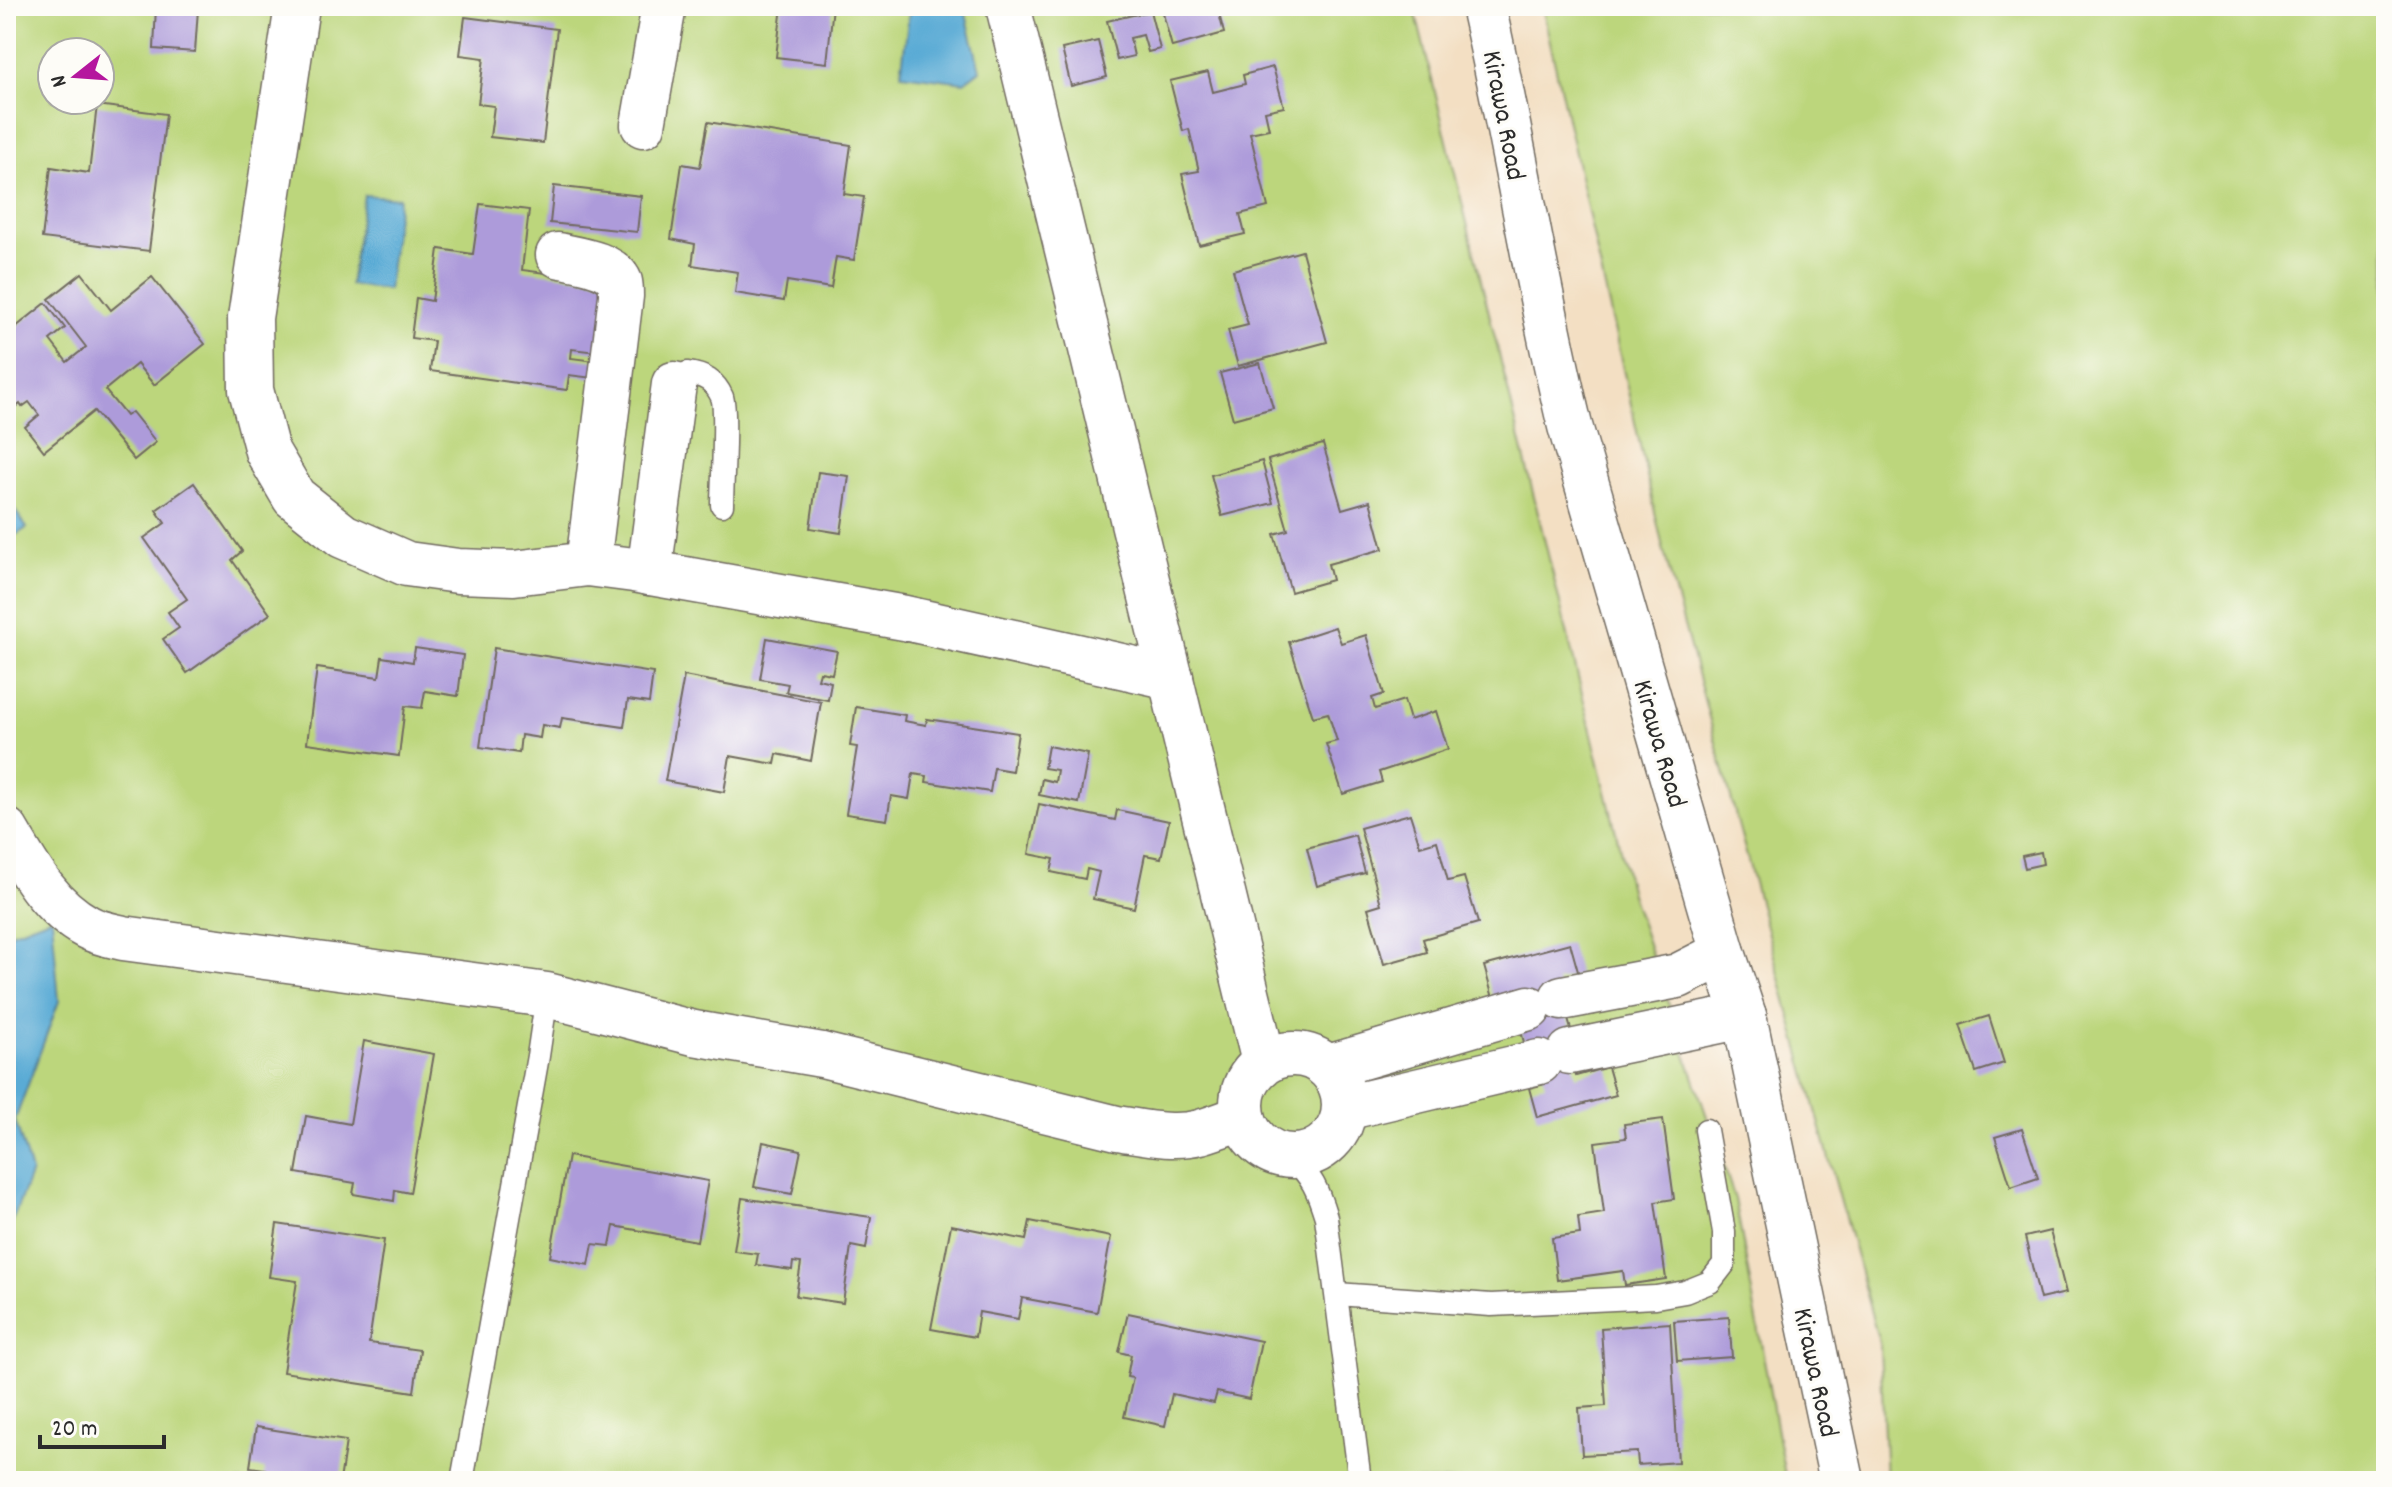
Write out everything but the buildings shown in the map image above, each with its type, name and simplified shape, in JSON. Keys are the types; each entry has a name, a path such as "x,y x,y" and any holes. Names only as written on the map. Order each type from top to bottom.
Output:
{"street":[{"path":"297,6 250,318 251,390 267,451 294,497 343,536 407,564 458,571 514,573 588,564 649,573 905,618 1171,677"},
{"path":"643,125 664,6"},
{"path":"1008,6 1264,1062"},
{"name":"Kirawa Road","path":"1483,6 1550,345 1570,426 1744,1016 1842,1481"},
{"path":"558,255 590,261 610,271 620,281 621,296 588,564"},
{"path":"649,573 674,384"},
{"path":"6,830 37,881 62,911 89,928 123,938 547,995 694,1033 822,1055 1117,1128 1176,1135 1198,1132 1243,1117"},
{"path":"1328,1067 1545,1003 1678,976 1723,953"},
{"path":"1345,1108 1554,1057 1744,1016"},
{"path":"1285,1054 1308,1055 1328,1067 1341,1085 1345,1108 1337,1133 1318,1151 1292,1157 1279,1156 1256,1141 1243,1117 1243,1092 1247,1080 1264,1062 1285,1054"}],"lane":[{"path":"674,384 687,373 701,374 712,382 723,399 722,505"},
{"path":"462,1481 547,995"},
{"path":"1337,1294 1491,1305 1656,1297 1685,1292 1710,1282 1724,1264 1724,1232 1706,1130"},
{"path":"1292,1157 1317,1188 1326,1217 1360,1481"}],"green space":[{"path":"6,6 1414,6 1631,894 1735,1199 1786,1481 6,1481"},
{"path":"1542,6 2386,6 2386,1481 1886,1481 1880,1346 1663,548"}],"water":[{"path":"910,6 964,6 980,70 964,82 901,74"},
{"path":"364,195 399,198 388,290 350,285"},
{"path":"12,506 27,528 6,541 6,510"},
{"path":"52,917 59,1001 15,1120 31,1172 6,1238 6,935"}]}
